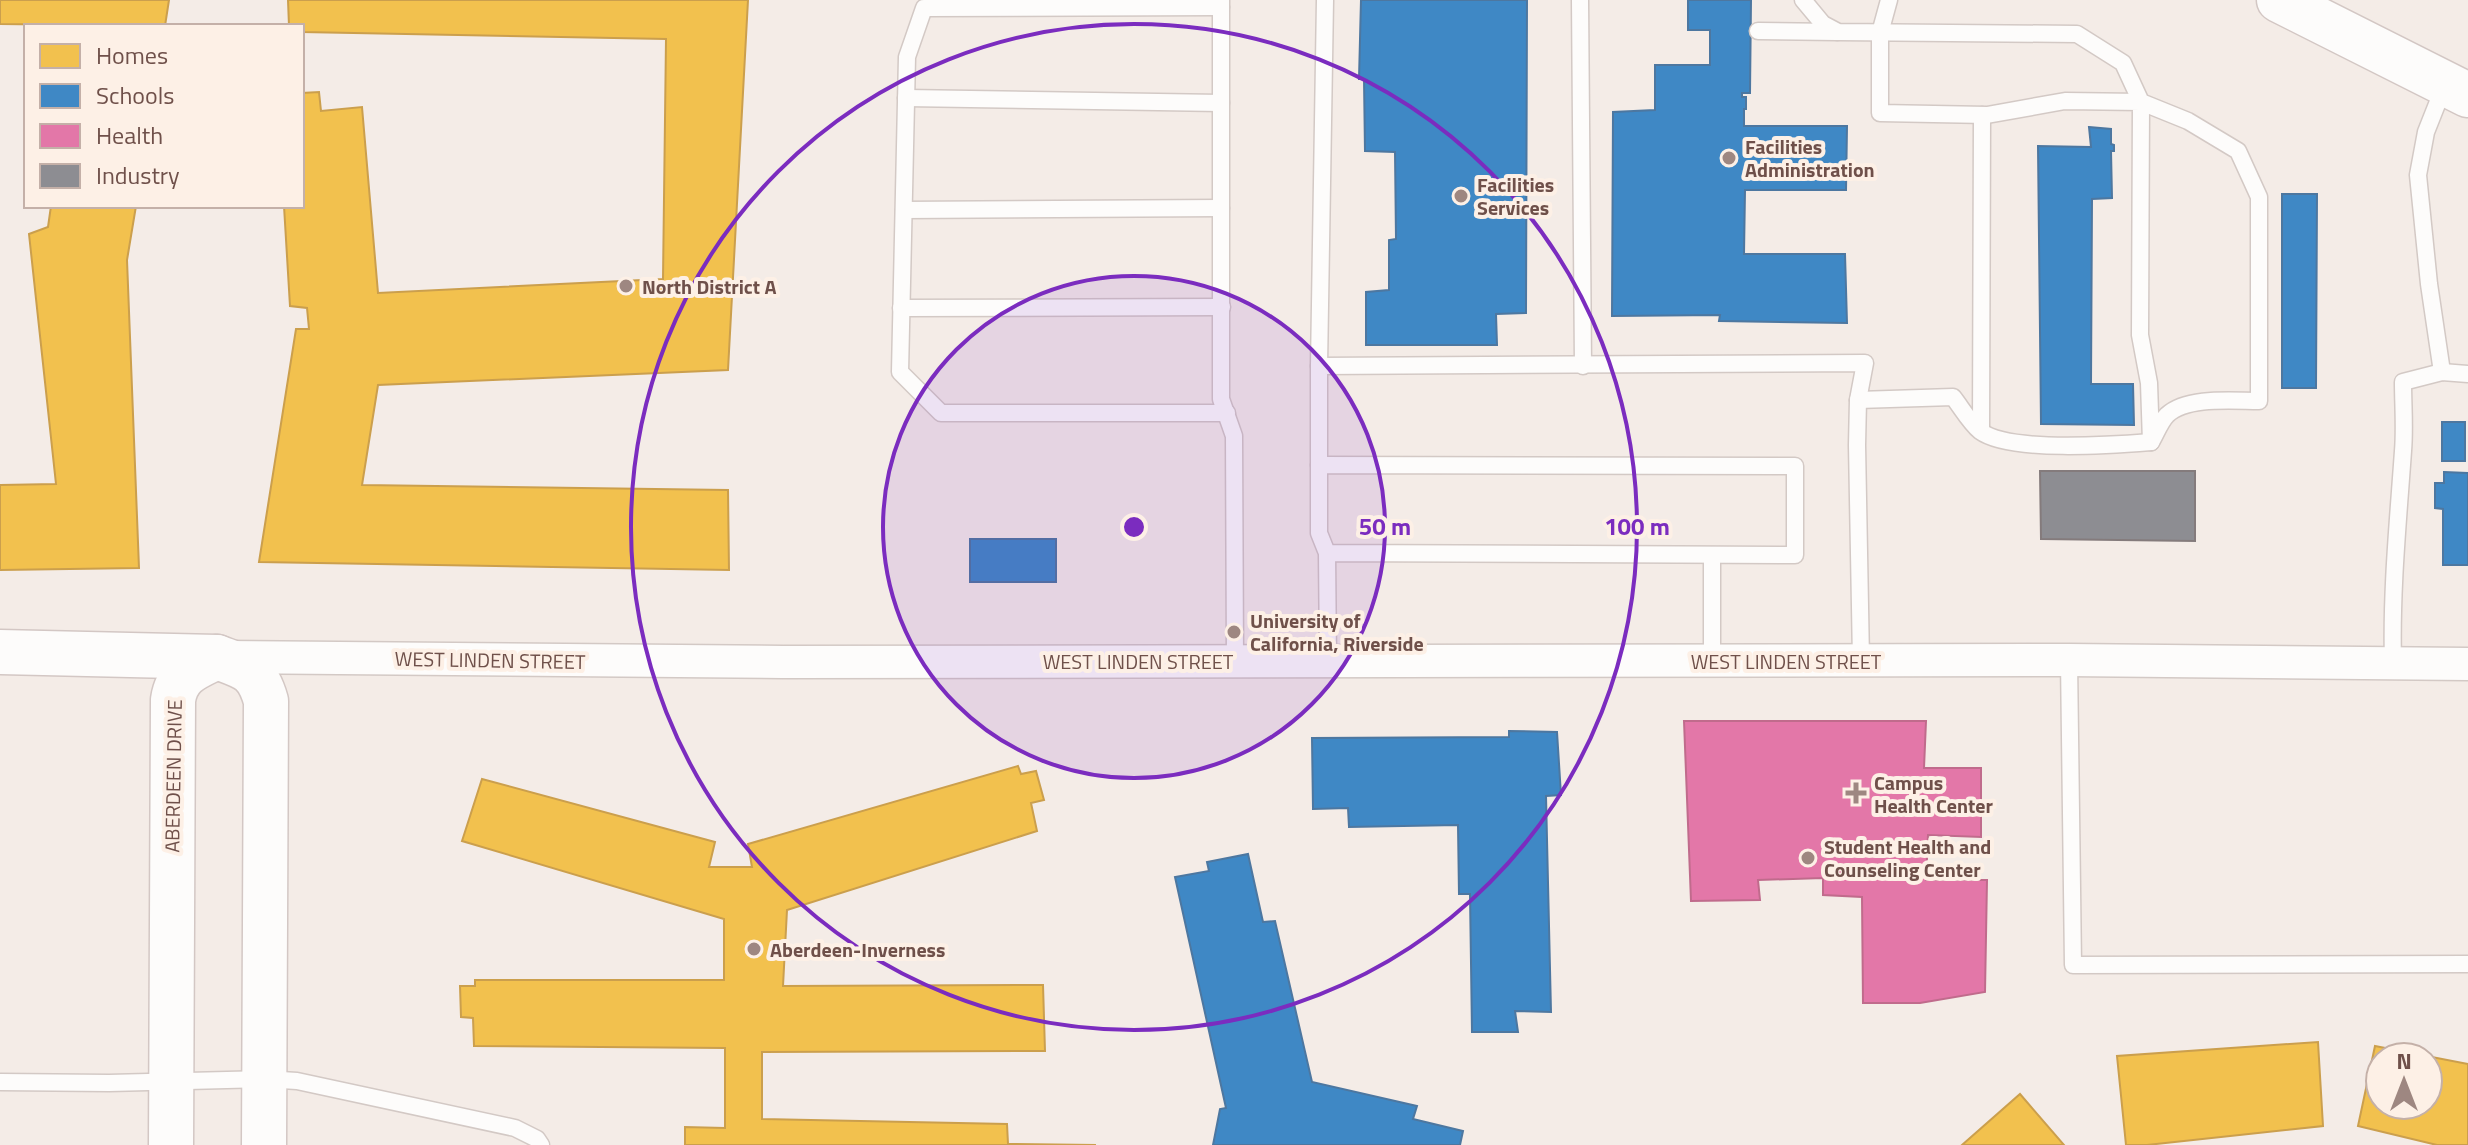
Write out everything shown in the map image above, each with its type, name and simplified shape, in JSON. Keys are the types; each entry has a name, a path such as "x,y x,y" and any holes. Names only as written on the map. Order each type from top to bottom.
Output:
{"street":[{"path":"2279,0 2456,90"},
{"name":"WEST LINDEN STREET","path":"0,652 751,662 2069,660 2468,664"},
{"path":"217,657 248,669 261,682 266,701 264,1145"},
{"name":"ABERDEEN DRIVE","path":"171,1145 173,700 176,684 192,669 217,657"}],"lane":[{"path":"1325,0 1319,533 1327,553 1328,660"},
{"path":"1580,0 1583,366"},
{"path":"1803,0 1823,24 1838,32"},
{"path":"1889,0 1880,33 1880,113 1982,115 2065,101 2141,102 2188,121 2238,151 2259,197 2259,401 2213,401 2184,405 2167,415 2151,442"},
{"path":"1227,413 941,413 900,372 907,57 924,8 1221,4 1221,399 1227,413 1234,436 1235,660"},
{"path":"1758,31 2077,34 2123,63 2141,102 2140,335 2149,383 2151,442"},
{"path":"2442,372 2418,175 2426,132 2456,90"},
{"path":"906,98 1221,103"},
{"path":"1981,431 1982,115"},
{"path":"904,210 1221,208"},
{"path":"901,308 1222,307"},
{"path":"1319,366 1865,363 1858,400 1861,660"},
{"path":"2393,663 2392,623 2404,449 2403,382 2442,372 2468,374"},
{"path":"1858,400 1953,397 1981,431 2016,444 2119,445 2151,442"},
{"path":"1319,465 1795,466 1795,555 1327,553"},
{"path":"1712,556 1712,661"},
{"path":"2069,660 2073,965 2468,964"},
{"path":"0,1082 297,1081 515,1128 537,1139 541,1145"}],"building: Homes":[{"path":"0,0 169,0 165,24 0,24"},
{"name":"North District A","path":"288,0 748,0 728,370 378,385 362,485 728,490 729,570 259,562 296,329 309,329 307,308 290,306 284,208 304,208 304,93 319,92 321,111 362,107 378,293 663,279 666,39 304,32 304,24 289,24"},
{"path":"51,208 136,208 127,260 139,568 0,570 0,485 56,484 29,234 48,227"},
{"name":"Aberdeen-Inverness","path":"1018,766 1021,774 1036,771 1044,800 1031,803 1037,831 787,910 783,986 1043,985 1045,1051 762,1052 762,1119 1007,1124 1008,1144 1096,1145 685,1145 685,1127 725,1128 725,1048 474,1046 473,1018 461,1017 460,986 475,986 475,980 724,980 724,919 462,841 482,779 715,842 709,867 752,867 748,844"},
{"path":"2318,1042 2323,1126 2126,1145 2117,1056"},
{"path":"2444,1059 2468,1064 2468,1145 2437,1145 2358,1126 2364,1098 2364,1121 2444,1121"},
{"path":"2020,1094 2064,1145 1962,1145"}],"building: Schools":[{"name":"Facilities Services","path":"1361,0 1527,0 1526,313 1496,314 1497,345 1366,345 1366,292 1389,290 1389,240 1396,239 1395,152 1365,151 1364,79 1359,79"},
{"name":"Facilities Administration","path":"1688,0 1751,0 1750,93 1742,93 1742,97 1746,97 1744,126 1847,126 1846,190 1745,190 1744,254 1845,254 1847,323 1719,321 1720,315 1612,316 1613,112 1655,110 1655,65 1710,65 1710,30 1688,30"},
{"path":"2089,127 2111,129 2111,144 2114,145 2114,151 2111,151 2112,198 2092,199 2091,384 2133,384 2134,425 2041,424 2038,146 2091,147"},
{"path":"2282,194 2317,194 2316,388 2282,388"},
{"path":"2442,422 2465,422 2465,461 2442,461"},
{"path":"2444,472 2468,473 2468,565 2443,565 2443,509 2435,508 2435,483 2444,483"},
{"path":"970,539 1056,539 1056,582 970,582"},
{"path":"1509,731 1557,732 1561,795 1546,796 1551,1012 1515,1011 1518,1032 1472,1032 1470,894 1459,894 1458,825 1349,827 1348,808 1313,809 1312,738 1509,737"},
{"path":"1248,854 1263,922 1275,921 1312,1082 1417,1106 1413,1119 1463,1131 1460,1145 1213,1145 1220,1109 1226,1108 1175,877 1209,871 1207,862"}],"building: Health":[{"name":"Student Health and Counseling Center","path":"1684,721 1926,721 1924,768 1981,768 1981,837 1928,835 1926,880 1987,880 1985,992 1920,1003 1863,1003 1862,897 1823,895 1823,878 1758,880 1760,900 1691,901"}],"building: Industry":[{"path":"2040,471 2195,471 2195,541 2041,539"}],"place":[{"name":"Facilities Administration","path":"1729,158"},
{"name":"Facilities Services","path":"1461,196"},
{"name":"North District A","path":"626,286"},
{"name":"University of California, Riverside","path":"1234,632"},
{"name":"Campus Health Center","path":"1856,793"},
{"name":"Student Health and Counseling Center","path":"1808,858"},
{"name":"Aberdeen-Inverness","path":"754,949"}]}
